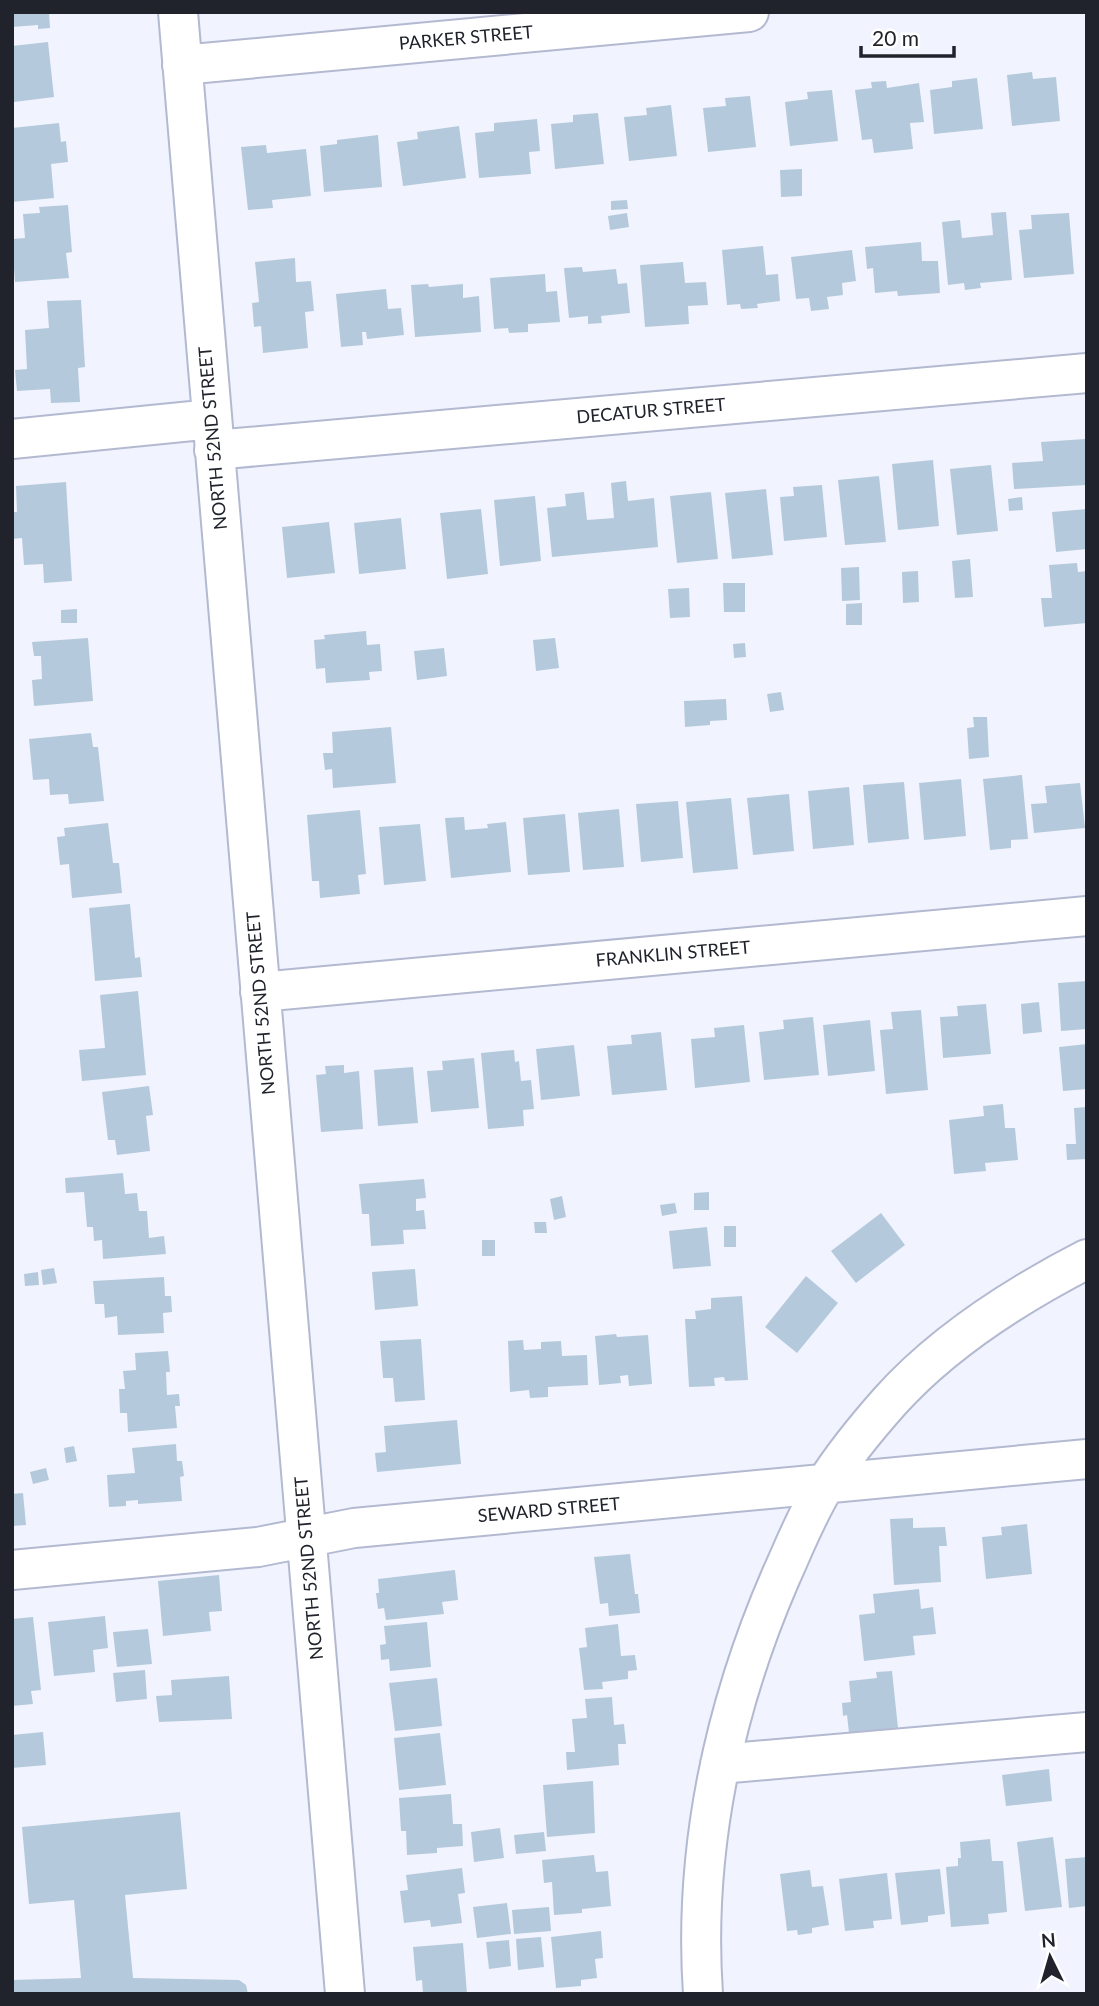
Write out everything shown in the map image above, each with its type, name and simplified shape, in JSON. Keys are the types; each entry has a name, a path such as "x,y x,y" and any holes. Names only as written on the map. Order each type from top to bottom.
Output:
{"street":[{"name":"NORTH 52ND STREET","path":"177,12 345,1994"},
{"name":"PARKER STREET","path":"182,65 749,12"},
{"name":"DECATUR STREET","path":"12,439 213,435 1087,373"},
{"name":"FRANKLIN STREET","path":"260,992 1087,916"},
{"path":"703,1994 702,1898 708,1832 720,1765 740,1686 767,1608 805,1521 825,1484 890,1401 934,1359 991,1315 1047,1279 1087,1259"},
{"name":"SEWARD STREET","path":"12,1570 258,1547 354,1528 1087,1459"},
{"path":"720,1765 1087,1732"}],"building":[{"path":"12,12 49,12 50,28 38,29 38,25 12,27"},
{"path":"48,42 54,97 14,102 12,46"},
{"path":"1032,72 1033,79 1056,77 1060,121 1012,126 1007,75"},
{"path":"977,78 983,129 934,134 930,90 952,87 952,81"},
{"path":"886,81 887,88 919,83 924,122 910,123 913,149 874,153 872,139 862,140 855,90 872,88 871,82"},
{"path":"832,90 838,141 790,146 785,102 808,99 807,92"},
{"path":"750,96 756,147 708,152 703,108 726,106 725,98"},
{"path":"671,105 677,156 629,161 624,117 647,115 646,108"},
{"path":"598,113 604,164 555,169 551,124 573,122 573,115"},
{"path":"537,119 540,151 529,152 531,174 479,178 475,133 494,131 494,123"},
{"path":"59,123 61,142 66,141 68,162 51,164 54,198 12,202 12,128"},
{"path":"459,126 466,178 403,186 397,142 418,139 417,132"},
{"path":"378,135 382,187 324,192 320,146 337,144 337,140"},
{"path":"266,145 267,153 306,149 311,196 272,200 273,208 248,210 241,147"},
{"path":"802,169 802,196 781,197 780,170"},
{"path":"627,200 628,209 611,210 611,201"},
{"path":"68,205 72,252 66,253 69,278 15,282 12,239 25,238 23,214 40,213 39,207"},
{"path":"1006,212 1012,280 980,283 981,288 965,290 964,283 948,285 942,222 960,220 962,238 993,235 991,213"},
{"path":"627,213 629,227 610,230 608,216"},
{"path":"1069,213 1074,274 1024,278 1019,230 1032,229 1031,215"},
{"path":"921,242 922,261 938,261 940,293 898,296 897,291 875,293 873,268 867,269 865,247"},
{"path":"763,246 766,275 778,274 780,301 757,304 758,308 741,309 740,304 727,305 722,250"},
{"path":"852,250 856,281 842,283 843,295 827,297 829,309 811,311 809,298 796,299 791,257"},
{"path":"295,258 296,282 311,281 314,311 305,312 308,348 263,353 261,326 254,327 252,303 259,302 255,262"},
{"path":"683,262 685,283 706,282 708,305 688,306 689,324 645,327 640,265"},
{"path":"582,267 583,272 616,269 618,284 627,283 630,313 601,316 602,323 588,324 588,316 569,318 564,268"},
{"path":"545,274 546,292 557,291 560,322 528,324 528,332 509,333 508,328 494,329 490,278"},
{"path":"428,284 429,287 463,284 463,298 479,296 481,332 415,337 411,285"},
{"path":"386,289 388,309 401,308 404,335 367,339 366,332 362,332 363,345 341,347 336,294"},
{"path":"81,300 85,367 78,368 80,402 51,403 50,389 17,391 15,370 27,369 25,330 49,328 47,301"},
{"path":"1085,439 1087,485 1014,489 1012,463 1043,461 1041,442"},
{"path":"933,460 939,526 898,530 892,464"},
{"path":"991,465 998,531 957,535 950,469"},
{"path":"879,476 886,542 845,545 838,480"},
{"path":"626,481 628,501 654,498 658,547 552,557 547,508 566,506 565,494 584,492 587,520 614,518 611,483"},
{"path":"66,482 72,581 44,583 43,564 24,565 22,538 12,539 12,512 17,512 16,486"},
{"path":"822,485 827,537 784,541 780,497 794,496 793,487"},
{"path":"766,489 773,555 732,559 725,493"},
{"path":"711,492 718,559 677,563 670,496"},
{"path":"535,496 541,561 500,566 494,500"},
{"path":"1022,497 1023,510 1009,511 1008,499"},
{"path":"481,509 488,574 447,579 440,513"},
{"path":"1087,509 1087,549 1056,552 1052,512"},
{"path":"401,518 406,569 359,574 354,523"},
{"path":"329,522 335,573 287,578 282,527"},
{"path":"970,559 973,597 955,598 952,561"},
{"path":"1077,563 1078,572 1087,571 1087,623 1044,627 1041,598 1052,598 1049,565"},
{"path":"859,567 860,600 842,601 841,568"},
{"path":"918,571 919,602 903,603 902,572"},
{"path":"723,583 745,583 745,612 724,612"},
{"path":"689,588 690,617 670,618 668,589"},
{"path":"862,603 862,625 846,625 846,604"},
{"path":"77,609 77,623 61,623 61,610"},
{"path":"366,631 367,645 380,644 382,671 369,672 370,680 326,683 325,668 316,669 314,640 325,639 324,635"},
{"path":"88,638 93,701 34,706 32,680 42,679 41,656 34,656 32,642"},
{"path":"555,638 559,668 536,671 533,640"},
{"path":"745,643 746,657 734,658 733,644"},
{"path":"444,648 447,676 417,680 414,651"},
{"path":"781,692 784,710 770,712 767,694"},
{"path":"726,699 727,720 710,721 710,725 685,727 684,701"},
{"path":"973,717 987,717 989,757 969,759 967,728 974,727"},
{"path":"391,727 396,783 333,788 332,769 325,770 323,753 333,753 332,732"},
{"path":"91,733 93,747 98,747 104,801 69,804 68,794 50,795 49,779 33,780 29,739"},
{"path":"1022,775 1028,839 1011,840 1011,848 990,850 983,779"},
{"path":"961,779 966,836 924,840 919,783"},
{"path":"904,782 909,839 868,843 863,785"},
{"path":"1080,783 1085,828 1034,833 1031,804 1047,803 1045,786"},
{"path":"849,787 854,845 813,849 808,791"},
{"path":"789,794 794,851 753,855 747,798"},
{"path":"731,798 738,869 693,873 686,802"},
{"path":"678,801 683,858 641,862 636,804"},
{"path":"619,809 624,867 583,870 578,813"},
{"path":"360,810 366,874 358,875 360,894 320,898 319,881 312,881 307,815"},
{"path":"565,814 570,872 528,875 523,818"},
{"path":"464,817 465,830 488,828 487,824 506,822 511,872 451,878 445,818"},
{"path":"108,823 113,863 119,863 122,893 72,898 69,864 60,865 57,837 65,836 64,828"},
{"path":"420,824 426,881 384,885 379,827"},
{"path":"130,904 135,958 140,957 142,977 95,981 89,908"},
{"path":"1087,981 1087,1029 1061,1031 1058,983"},
{"path":"138,991 146,1075 82,1081 79,1050 105,1048 100,995"},
{"path":"1039,1002 1042,1032 1023,1034 1021,1004"},
{"path":"986,1004 991,1054 943,1058 940,1017 958,1016 957,1006"},
{"path":"921,1010 928,1090 886,1094 880,1030 893,1029 891,1012"},
{"path":"813,1017 819,1075 764,1080 759,1032 784,1029 783,1020"},
{"path":"870,1020 875,1071 828,1076 823,1025"},
{"path":"744,1025 750,1082 695,1088 691,1039 715,1037 714,1028"},
{"path":"661,1032 667,1090 612,1095 607,1046 632,1044 631,1035"},
{"path":"1087,1044 1087,1089 1063,1091 1059,1047"},
{"path":"574,1045 580,1096 541,1100 536,1049"},
{"path":"514,1050 515,1062 519,1061 521,1081 531,1080 534,1109 523,1110 524,1126 488,1129 481,1053"},
{"path":"474,1058 479,1108 431,1112 427,1071 443,1070 442,1061"},
{"path":"344,1065 344,1073 359,1071 363,1129 321,1132 316,1075 326,1074 325,1066"},
{"path":"413,1067 418,1123 378,1126 374,1070"},
{"path":"149,1086 153,1115 146,1116 150,1151 117,1155 115,1140 108,1140 102,1092"},
{"path":"1003,1104 1005,1128 1015,1128 1018,1160 985,1163 986,1171 954,1174 949,1120 984,1116 983,1106"},
{"path":"1087,1107 1087,1159 1067,1160 1066,1144 1076,1144 1074,1108"},
{"path":"123,1173 125,1194 137,1193 139,1211 147,1211 149,1238 164,1236 166,1254 103,1259 102,1240 94,1241 93,1227 87,1227 84,1192 66,1193 65,1178"},
{"path":"424,1179 426,1198 416,1199 416,1211 424,1210 426,1229 403,1230 404,1244 371,1246 369,1214 362,1214 359,1184"},
{"path":"709,1192 709,1210 694,1210 694,1193"},
{"path":"562,1196 566,1217 554,1220 550,1199"},
{"path":"675,1203 677,1213 662,1216 660,1205"},
{"path":"881,1213 905,1245 856,1283 831,1251"},
{"path":"534,1222 546,1222 547,1233 535,1233"},
{"path":"724,1226 736,1226 736,1247 724,1247"},
{"path":"707,1227 711,1266 673,1269 669,1231"},
{"path":"482,1240 495,1240 495,1256 482,1256"},
{"path":"54,1268 57,1283 43,1285 41,1270"},
{"path":"415,1269 418,1306 375,1310 372,1272"},
{"path":"38,1272 39,1285 25,1286 24,1274"},
{"path":"806,1276 838,1303 797,1353 765,1327"},
{"path":"164,1277 165,1296 171,1296 172,1312 163,1313 164,1333 118,1335 117,1316 105,1318 104,1304 95,1304 93,1281"},
{"path":"742,1296 748,1380 725,1381 724,1377 714,1378 715,1386 689,1387 685,1319 696,1319 695,1311 711,1309 711,1298"},
{"path":"616,1334 617,1337 648,1335 652,1384 629,1386 628,1375 620,1376 621,1383 599,1385 595,1336"},
{"path":"421,1339 425,1400 395,1402 393,1378 383,1378 380,1341"},
{"path":"523,1340 524,1350 541,1349 541,1342 561,1341 562,1356 587,1355 588,1385 548,1387 548,1397 530,1398 529,1390 510,1392 508,1341"},
{"path":"168,1351 170,1372 166,1372 167,1395 179,1394 180,1406 175,1406 177,1428 128,1432 127,1413 120,1413 119,1389 125,1389 123,1371 136,1370 135,1353"},
{"path":"457,1420 461,1464 377,1472 375,1453 386,1452 384,1426"},
{"path":"176,1444 177,1461 182,1461 184,1476 180,1477 182,1501 138,1504 138,1500 126,1501 126,1506 109,1507 107,1475 135,1473 132,1448"},
{"path":"74,1446 77,1461 66,1463 64,1448"},
{"path":"46,1468 49,1480 33,1484 30,1472"},
{"path":"23,1493 26,1525 12,1526 12,1494"},
{"path":"913,1518 913,1528 945,1527 947,1546 939,1546 941,1582 894,1585 890,1519"},
{"path":"1027,1524 1032,1574 986,1579 982,1537 1002,1535 1001,1527"},
{"path":"630,1554 640,1613 609,1616 608,1603 600,1604 594,1557"},
{"path":"455,1570 458,1600 442,1602 444,1614 386,1620 384,1608 378,1609 378,1579"},
{"path":"219,1575 222,1611 209,1612 211,1631 163,1636 158,1581"},
{"path":"919,1589 921,1609 933,1607 936,1634 913,1636 915,1655 864,1661 859,1615 875,1613 873,1594"},
{"path":"105,1616 108,1648 93,1650 95,1672 54,1676 48,1622"},
{"path":"33,1617 41,1690 31,1691 33,1704 12,1706 12,1619"},
{"path":"427,1622 431,1667 390,1671 389,1659 381,1660 380,1645 386,1644 384,1626"},
{"path":"618,1624 621,1656 635,1655 637,1670 628,1671 628,1679 602,1682 603,1689 584,1690 579,1648 587,1647 585,1628"},
{"path":"148,1629 152,1664 117,1667 113,1632"},
{"path":"145,1670 147,1699 116,1702 113,1673"},
{"path":"892,1671 898,1728 849,1733 847,1715 843,1716 842,1703 851,1702 849,1681 877,1678 876,1672"},
{"path":"229,1676 232,1719 159,1722 156,1696 172,1695 171,1680"},
{"path":"437,1678 442,1726 395,1731 389,1683"},
{"path":"612,1697 614,1725 624,1724 626,1744 618,1744 619,1765 567,1770 566,1752 575,1752 572,1719 587,1718 585,1699"},
{"path":"43,1732 46,1765 12,1768 12,1735"},
{"path":"440,1733 446,1785 399,1790 394,1738"},
{"path":"1049,1769 1052,1801 1006,1806 1002,1775"},
{"path":"593,1781 595,1833 547,1837 543,1785"},
{"path":"451,1794 453,1824 462,1824 463,1846 437,1848 437,1853 407,1855 406,1831 401,1831 399,1798"},
{"path":"180,1812 187,1889 125,1895 133,1978 239,1980 246,1985 248,1994 12,1994 12,1980 81,1978 74,1900 29,1904 22,1827"},
{"path":"500,1828 504,1858 474,1862 471,1832"},
{"path":"544,1832 546,1851 516,1854 514,1835"},
{"path":"1053,1837 1062,1907 1025,1911 1017,1842"},
{"path":"990,1839 992,1861 1003,1861 1007,1912 988,1914 989,1924 951,1927 946,1867 958,1866 958,1858 961,1858 960,1842"},
{"path":"594,1855 596,1872 608,1871 611,1906 582,1909 582,1913 554,1915 552,1882 544,1883 542,1860"},
{"path":"1087,1857 1087,1906 1069,1908 1065,1859"},
{"path":"462,1868 465,1893 458,1894 462,1923 431,1927 430,1920 404,1923 400,1891 408,1890 406,1875"},
{"path":"940,1869 945,1914 928,1916 928,1922 901,1925 895,1873"},
{"path":"810,1870 812,1887 823,1886 829,1925 812,1928 812,1933 798,1935 797,1930 787,1931 780,1874"},
{"path":"887,1873 892,1919 873,1921 874,1928 845,1931 839,1879"},
{"path":"507,1903 511,1934 477,1938 473,1907"},
{"path":"549,1907 551,1931 514,1934 512,1910"},
{"path":"601,1931 603,1958 595,1959 597,1978 581,1980 581,1986 556,1988 551,1937"},
{"path":"541,1937 544,1967 518,1970 516,1939"},
{"path":"509,1940 511,1966 489,1969 486,1942"},
{"path":"463,1943 467,1994 423,1994 422,1980 416,1981 413,1947"}]}
